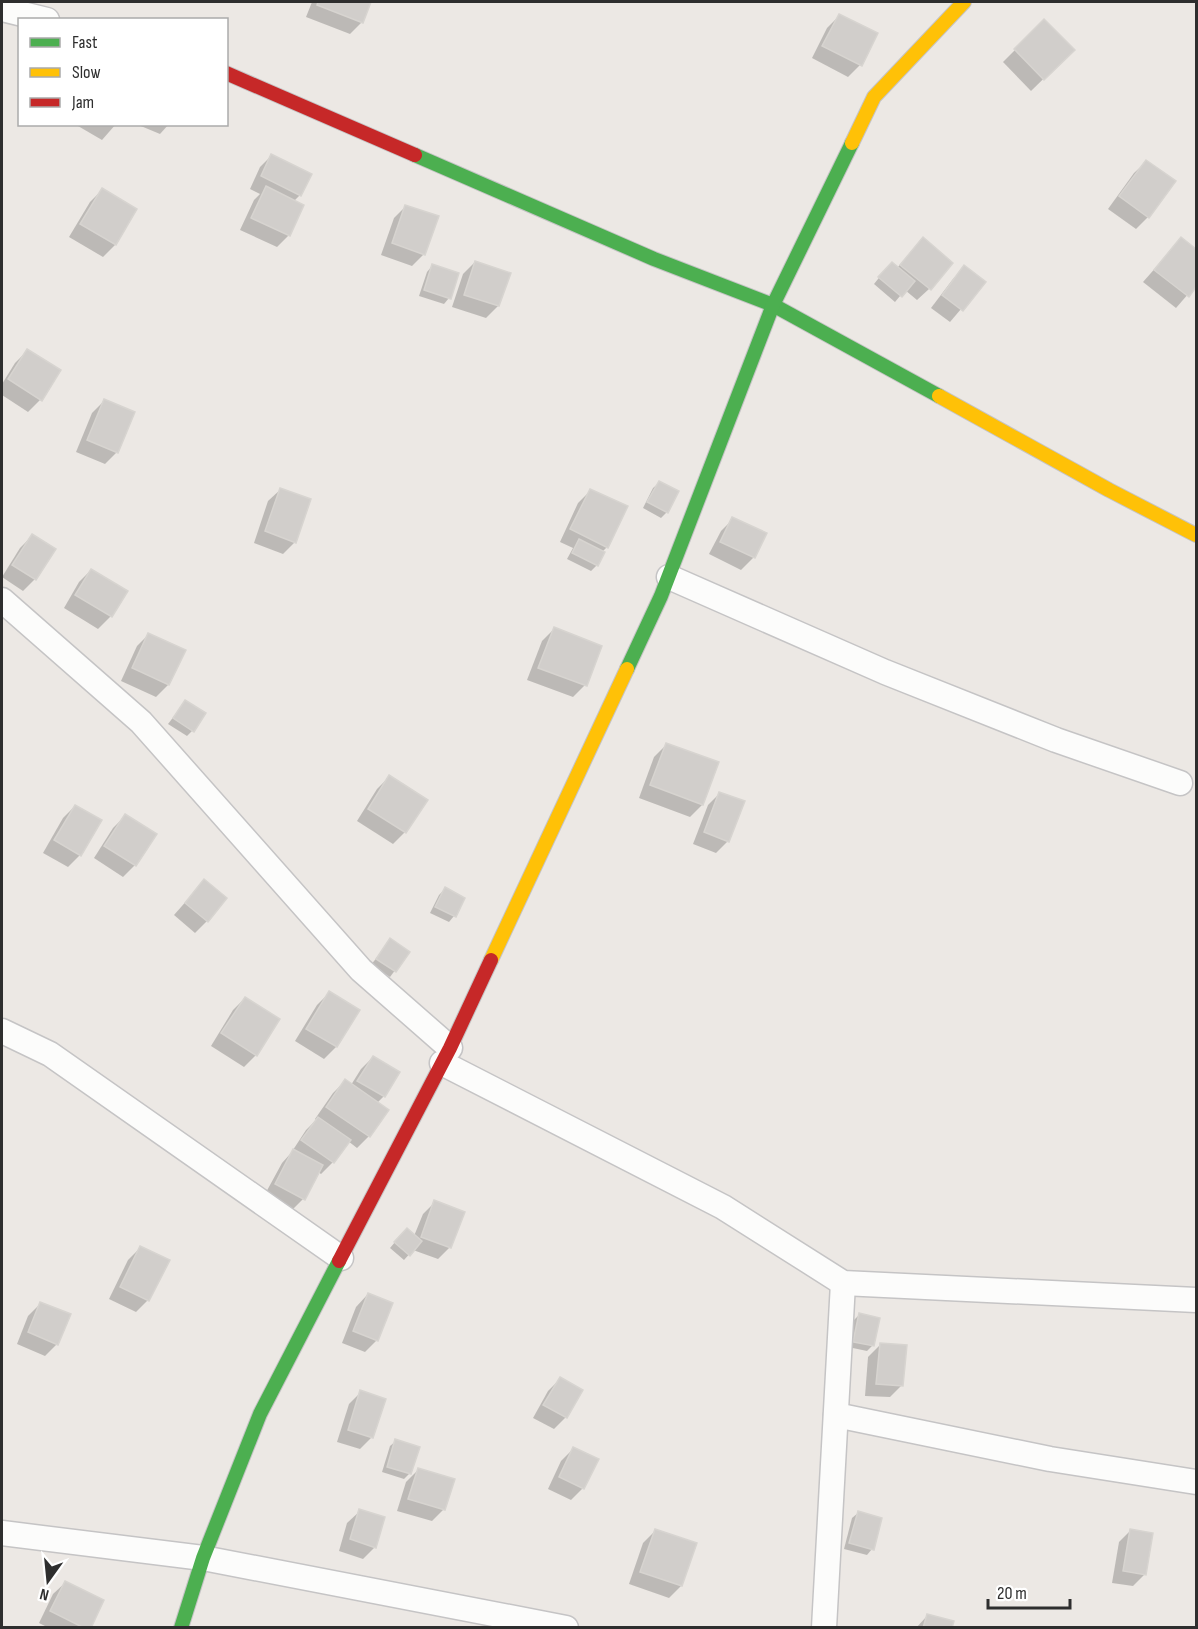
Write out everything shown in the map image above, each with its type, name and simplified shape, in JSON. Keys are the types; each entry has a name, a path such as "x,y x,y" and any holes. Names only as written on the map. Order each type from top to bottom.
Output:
{"street":[{"path":"181,1628 203,1558 260,1414 446,1055 656,607 773,305 874,97 964,2"},
{"path":"7,12 37,18"},
{"path":"228,74 644,254 773,305 1109,490 1197,535"},
{"path":"669,577 885,672 1056,740 1179,783"},
{"path":"2,600 141,722 361,970 446,1055 723,1207 843,1283 1197,1300"},
{"path":"2,1031 50,1054 341,1258"},
{"path":"824,1628 843,1283"},
{"path":"836,1415 1050,1459 1197,1482"},
{"path":"2,1533 203,1558 566,1628"}],"building":[{"path":"318,2 371,2 363,23 317,5"},
{"path":"839,14 878,33 862,66 822,46"},
{"path":"1044,19 1075,50 1044,80 1014,49"},
{"path":"271,154 312,174 301,196 261,176"},
{"path":"1146,160 1176,181 1149,218 1119,196"},
{"path":"266,186 304,205 290,236 251,218"},
{"path":"102,188 137,209 116,245 80,224"},
{"path":"405,205 439,216 425,255 392,243"},
{"path":"923,237 953,263 931,290 900,265"},
{"path":"1181,237 1196,249 1196,287 1189,297 1154,270"},
{"path":"475,261 511,273 499,306 464,295"},
{"path":"892,262 915,281 902,297 878,277"},
{"path":"432,264 459,273 451,299 424,290"},
{"path":"964,265 986,282 963,311 942,295"},
{"path":"27,349 61,370 42,401 8,379"},
{"path":"104,399 135,412 118,453 87,440"},
{"path":"659,481 679,491 668,513 647,502"},
{"path":"280,488 311,499 296,543 265,531"},
{"path":"590,489 628,506 608,548 570,529"},
{"path":"732,517 767,533 755,558 720,542"},
{"path":"32,534 56,549 36,580 12,565"},
{"path":"579,539 605,552 598,566 572,553"},
{"path":"91,569 128,591 112,617 75,595"},
{"path":"554,627 602,646 587,686 538,668"},
{"path":"148,633 186,650 169,685 132,668"},
{"path":"185,700 206,713 194,732 173,718"},
{"path":"666,743 719,762 703,805 650,785"},
{"path":"389,775 428,800 406,833 368,809"},
{"path":"719,792 745,801 729,842 704,832"},
{"path":"75,805 102,820 81,856 54,840"},
{"path":"125,814 157,834 136,866 104,846"},
{"path":"204,879 227,898 208,922 185,903"},
{"path":"445,887 465,898 456,917 435,907"},
{"path":"390,938 410,952 396,972 376,959"},
{"path":"329,991 360,1010 337,1047 306,1029"},
{"path":"245,997 280,1019 257,1056 221,1033"},
{"path":"373,1056 400,1072 385,1097 357,1081"},
{"path":"345,1079 389,1110 370,1137 326,1107"},
{"path":"318,1117 351,1140 334,1163 301,1140"},
{"path":"293,1149 323,1165 305,1200 275,1184"},
{"path":"434,1200 465,1212 451,1248 421,1237"},
{"path":"407,1228 422,1241 410,1256 394,1242"},
{"path":"140,1246 170,1260 149,1301 120,1287"},
{"path":"368,1293 393,1303 378,1341 353,1331"},
{"path":"40,1302 71,1314 58,1345 28,1332"},
{"path":"859,1313 880,1318 874,1346 853,1342"},
{"path":"880,1343 907,1345 903,1386 876,1384"},
{"path":"560,1377 583,1390 567,1418 543,1405"},
{"path":"360,1390 386,1399 373,1438 348,1430"},
{"path":"395,1439 420,1447 411,1474 387,1467"},
{"path":"573,1447 599,1459 584,1489 559,1477"},
{"path":"418,1468 455,1479 445,1510 408,1499"},
{"path":"359,1509 385,1517 376,1548 350,1539"},
{"path":"858,1511 882,1518 874,1550 849,1543"},
{"path":"655,1529 697,1543 682,1586 640,1572"},
{"path":"1130,1529 1153,1533 1146,1575 1123,1571"},
{"path":"65,1581 104,1600 91,1628 84,1628 50,1611"},
{"path":"927,1614 954,1621 952,1628 923,1628"}],"traffic: fast":[{"path":"627,669 661,596 773,305 852,143"},
{"path":"415,155 654,259 773,305 939,396"},
{"path":"181,1628 203,1558 260,1414 339,1261"}],"traffic: slow":[{"path":"852,143 874,97 964,2"},
{"path":"939,396 1109,490 1196,535"},
{"path":"491,960 627,669"}],"traffic: jam":[{"path":"228,74 415,155"},
{"path":"339,1261 450,1048 491,960"}]}
